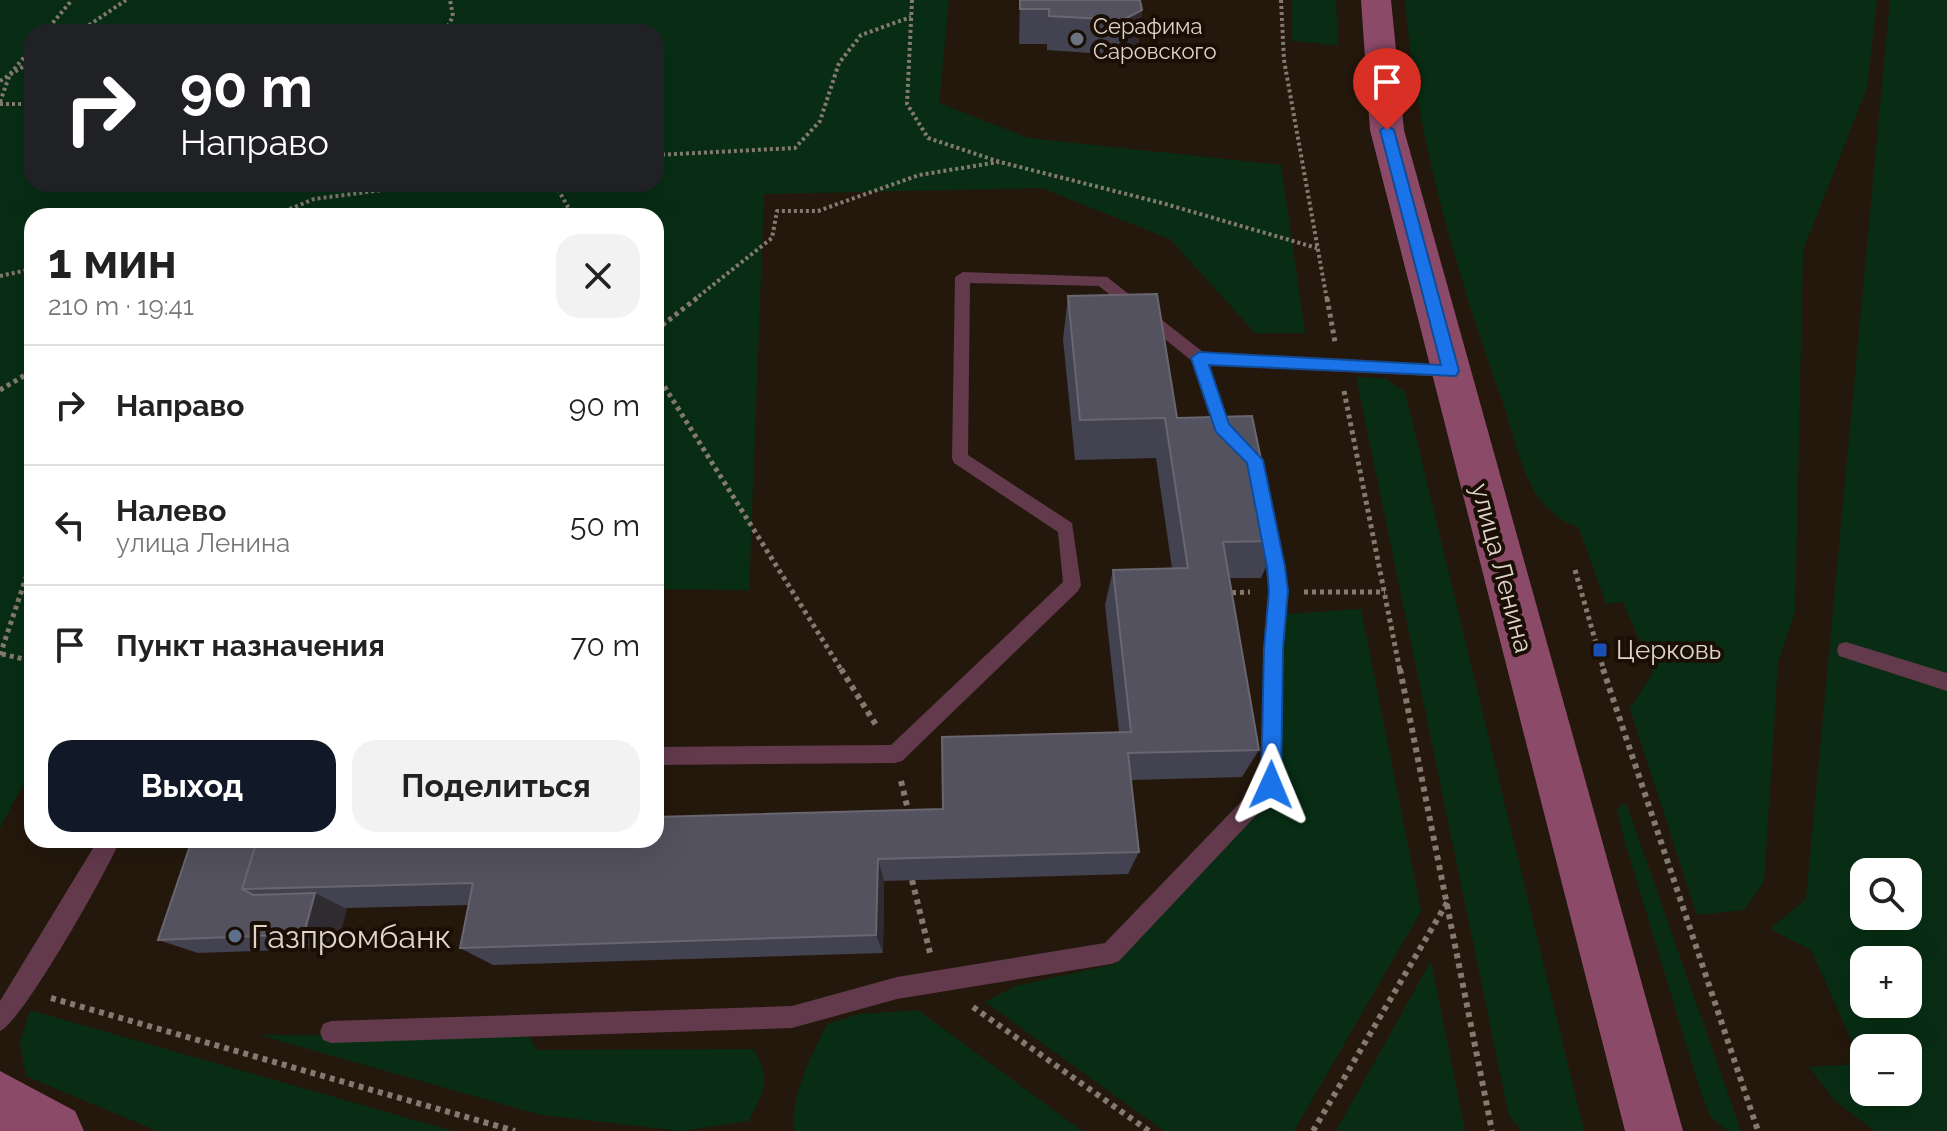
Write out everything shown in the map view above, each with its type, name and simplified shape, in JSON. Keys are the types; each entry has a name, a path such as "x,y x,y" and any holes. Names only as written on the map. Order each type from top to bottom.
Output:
{"main road":[{"name":"улица Ленина","path":"1376,0 1387,130 1654,1131"},
{"path":"0,1100 55,1131"}],"lane":[{"path":"664,756 895,754 1072,585 1066,528 960,458 963,277 1102,281 1199,358 1222,427 1244,449"},
{"path":"1199,358 1450,371"},
{"path":"331,1032 792,1017 897,988 1111,953 1271,785 1273,648 1279,591 1264,506"},
{"path":"1846,650 1947,682"},
{"path":"0,1020 22,990 105,848"}],"path":[{"path":"52,24 72,0"},
{"path":"91,24 126,0"},
{"path":"449,24 453,16 450,0"},
{"path":"912,0 907,104 928,138 1000,162 1162,203 1317,248"},
{"path":"1281,0 1284,60 1317,248 1492,1131"},
{"path":"664,155 795,148 820,121 839,63 861,35 911,17"},
{"path":"24,57 10,74 0,103 24,104"},
{"path":"0,81 24,66"},
{"path":"664,324 772,238 777,211 818,211 919,175 1000,162"},
{"path":"292,208 314,199 367,192"},
{"path":"0,276 24,271"},
{"path":"0,390 24,376"},
{"path":"664,386 895,754 911,821"},
{"path":"1575,570 1619,723 1758,1131"},
{"path":"24,584 0,654 24,659"},
{"path":"1211,593 1279,591"},
{"path":"1314,592 1385,592"},
{"path":"912,880 937,982 1149,1131"},
{"path":"1313,1131 1448,901"},
{"path":"22,990 515,1131"}],"green space":[{"path":"0,0 949,0 939,103 1028,138 1281,165 1305,333 1255,333 1170,239 1041,188 764,194 749,590 664,589 664,208 24,208 24,782 0,829"},
{"path":"1292,0 1336,0 1338,45 1292,41"},
{"path":"1405,0 1877,0 1867,88 1803,250 1795,612 1778,663 1764,882 1744,910 1697,915 1630,709 1653,672 1623,602 1606,604 1579,528 1561,519 1546,506 1531,485 1521,462 1441,204 1418,103"},
{"path":"1890,0 1947,0 1947,1131 1875,1131 1835,1101 1809,1067 1850,1065 1850,1106 1922,1106 1922,1034 1850,1034 1850,1037 1811,950 1770,929 1806,899"},
{"path":"1356,377 1386,379 1405,392 1584,1131 1522,1131 1509,1116"},
{"path":"1361,609 1421,911 1294,1131 1164,1131 985,1002 1015,986 1115,964 1279,787 1285,614"},
{"path":"1626,803 1741,1131 1728,1131 1711,1117 1702,1096 1624,839 1617,809"},
{"path":"1431,961 1465,1131 1336,1131"},
{"path":"30,1010 453,1131 157,1131 26,1076 20,1043"},
{"path":"918,1010 1082,1131 794,1131 799,1089 827,1024 859,1014"},
{"path":"259,1035 529,1037 537,1050 753,1049 763,1069 764,1085 749,1121 682,1131 541,1115"}],"building":[{"path":"1020,0 1140,0 1142,10 1123,20 1049,16 1049,9 1020,9"},
{"path":"1157,294 1177,418 1252,416 1278,541 1223,542 1259,750 1128,753 1139,852 878,859 876,935 460,948 473,883 242,889 255,848 664,848 664,817 943,809 942,737 1131,732 1113,570 1188,568 1165,418 1080,420 1068,296"},
{"path":"189,848 255,848 242,889 253,895 315,893 304,934 158,940"}],"place":[{"name":"Серафима Саровского","path":"1077,39"},
{"name":"Церковь","path":"1600,650"},
{"name":"Газпромбанк","path":"235,936"}],"route":[{"path":"1271,785 1273,648 1279,591 1276,567 1255,460 1222,427 1199,358 1450,371 1387,130"}]}
